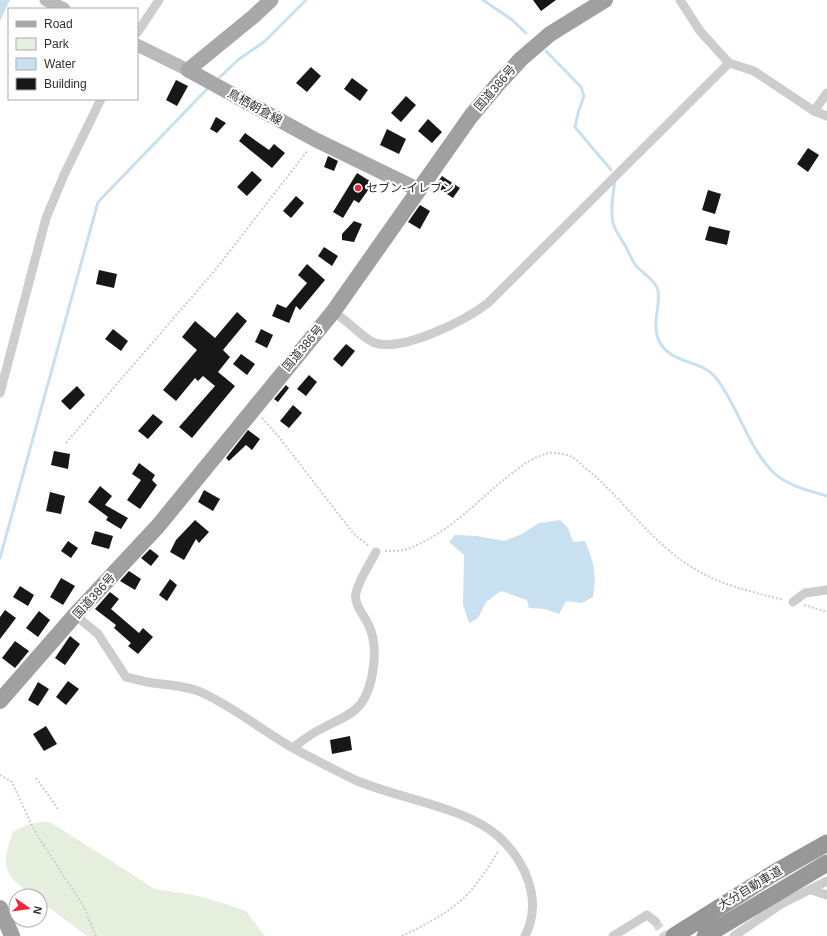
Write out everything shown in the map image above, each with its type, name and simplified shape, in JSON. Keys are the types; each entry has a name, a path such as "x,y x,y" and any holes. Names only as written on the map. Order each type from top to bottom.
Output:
{"highway":[{"name":"国道386号","path":"0,702 75,615 158,526 252,409 333,312 471,116 521,59 550,34 605,0"},
{"name":"大分自動車道","path":"674,936 774,873 827,843"},
{"name":"大分自動車道","path":"705,936 827,863"},
{"path":"0,908 12,936"}],"main road":[{"path":"46,0 62,8"},
{"path":"138,45 188,70 254,16 271,0"},
{"name":"鳥栖朝倉線","path":"188,70 316,140 419,190"}],"street":[{"path":"138,32 159,0"},
{"path":"680,0 700,31 730,63 754,71 814,111 827,116"},
{"path":"333,312 374,342 389,346 427,336 474,314 488,303 730,63"},
{"path":"814,111 827,93"},
{"path":"0,393 46,218 64,175 101,100"},
{"path":"293,748 306,737 349,715 360,706 368,691 375,661 374,640 370,628 356,602 356,593 376,552"},
{"path":"793,602 805,593 827,590"},
{"path":"75,615 98,634 126,677 201,692 233,709 293,748 356,780 383,791 463,815 482,824 504,843 520,863 529,880 533,895 533,911 525,936"},
{"path":"734,936 781,904 827,881"},
{"path":"811,890 827,895"},
{"path":"613,936 647,915 655,921"}],"path":[{"path":"66,443 241,239 316,140"},
{"path":"252,409 258,413 279,437 353,533 376,552 406,549 429,539 455,521 517,469 540,456 551,452 570,456 591,472 665,547 707,577 744,590 827,612"},
{"path":"0,775 12,782 34,830 84,907 96,936"},
{"path":"36,778 58,809"},
{"path":"402,936 434,920 457,904 476,885 504,843"}],"green space":[{"path":"40,822 50,822 155,889 199,896 246,911 265,936 87,936 48,907 48,888 23,888 10,876 7,869 6,856 13,832 26,825"}],"water":[{"path":"0,0 10,0 0,21"},
{"path":"560,520 568,528 573,542 585,541 591,555 595,575 593,597 582,603 566,601 559,614 545,609 529,608 527,600 501,591 486,602 478,618 469,623 463,605 464,555 449,542 455,535 477,536 504,541 522,534 539,523"}],"building":[{"path":"533,0 556,0 541,11"},
{"path":"311,67 321,76 307,92 296,83"},
{"path":"352,78 368,90 360,101 344,89"},
{"path":"176,80 188,86 177,106 166,100"},
{"path":"406,96 416,105 401,122 391,113"},
{"path":"216,117 226,123 217,133 210,129"},
{"path":"428,119 442,132 432,143 418,131"},
{"path":"387,129 406,139 399,154 380,145"},
{"path":"245,133 269,150 274,144 285,153 272,168 239,141"},
{"path":"808,148 819,155 808,172 797,164"},
{"path":"328,156 338,161 334,171 324,167"},
{"path":"252,171 262,180 247,196 237,187"},
{"name":"セブン-イレブン","path":"357,173 373,183 359,203 354,200 343,218 333,212"},
{"path":"442,176 460,188 453,198 435,186"},
{"path":"708,190 721,194 715,214 702,210"},
{"path":"296,196 304,203 291,218 283,211"},
{"path":"420,205 430,211 420,229 408,222"},
{"path":"354,221 362,224 354,242 342,240 342,234"},
{"path":"709,226 730,231 727,245 705,240"},
{"path":"324,247 338,256 332,266 318,256"},
{"path":"307,264 325,280 300,310 296,306 289,323 272,316 277,304 286,308 307,283 298,275"},
{"path":"99,270 117,274 114,288 96,284"},
{"path":"237,312 247,321 223,350 230,357 218,372 235,386 192,438 179,427 215,386 203,376 198,381 195,378 176,401 163,390 197,350 182,337 195,321 215,338"},
{"path":"113,329 128,341 121,351 105,339"},
{"path":"261,329 273,335 267,348 255,342"},
{"path":"346,344 355,351 342,367 333,359"},
{"path":"241,354 255,364 247,375 233,364"},
{"path":"309,375 317,382 306,396 297,389"},
{"path":"286,385 289,388 278,402 274,399"},
{"path":"77,386 85,395 70,410 61,401"},
{"path":"293,405 302,413 289,428 280,421"},
{"path":"153,414 163,422 148,439 138,431"},
{"path":"248,430 260,439 252,450 246,445 229,461 226,458"},
{"path":"54,451 70,454 68,469 51,465"},
{"path":"139,463 155,475 152,480 157,485 140,509 127,500 141,480 132,474"},
{"path":"100,486 112,496 105,505 128,518 121,529 106,520 108,517 88,502"},
{"path":"204,490 220,499 213,511 198,502"},
{"path":"50,492 65,496 61,514 46,511"},
{"path":"195,520 209,532 199,543 196,539 184,560 170,552 176,540"},
{"path":"95,531 113,536 109,549 91,544"},
{"path":"68,541 78,548 71,558 61,551"},
{"path":"150,549 159,556 151,566 141,558"},
{"path":"129,571 141,579 135,590 120,581"},
{"path":"61,578 75,586 63,605 50,597"},
{"path":"170,579 177,585 167,601 159,595"},
{"path":"20,586 34,595 28,606 13,597"},
{"path":"110,592 119,599 111,609 139,633 143,628 153,637 138,654 128,646 131,643 114,628 116,625 95,609"},
{"path":"5,610 16,618 0,639 0,617"},
{"path":"39,611 50,620 38,637 26,628"},
{"path":"70,636 80,644 65,665 55,658"},
{"path":"15,641 29,651 15,668 2,658"},
{"path":"68,681 79,689 66,705 56,697"},
{"path":"38,682 49,689 38,706 28,700"},
{"path":"46,726 57,744 44,751 33,734"},
{"path":"350,736 352,750 332,754 330,740"}],"waterway":[{"path":"220,77 239,59 264,42 306,0"},
{"path":"483,0 511,19 526,33"},
{"path":"546,51 581,87 584,96 575,127 611,170"},
{"path":"0,558 98,202 209,87"},
{"path":"615,181 612,207 613,223 636,266 657,287 659,296 656,328 659,341 664,349 678,358 710,372 716,378 731,401 749,438 763,461 777,476 790,484 827,496"}],"tunnel":[{"path":"655,921 665,936"}],"place":[{"name":"セブン-イレブン","path":"358,188"}]}
